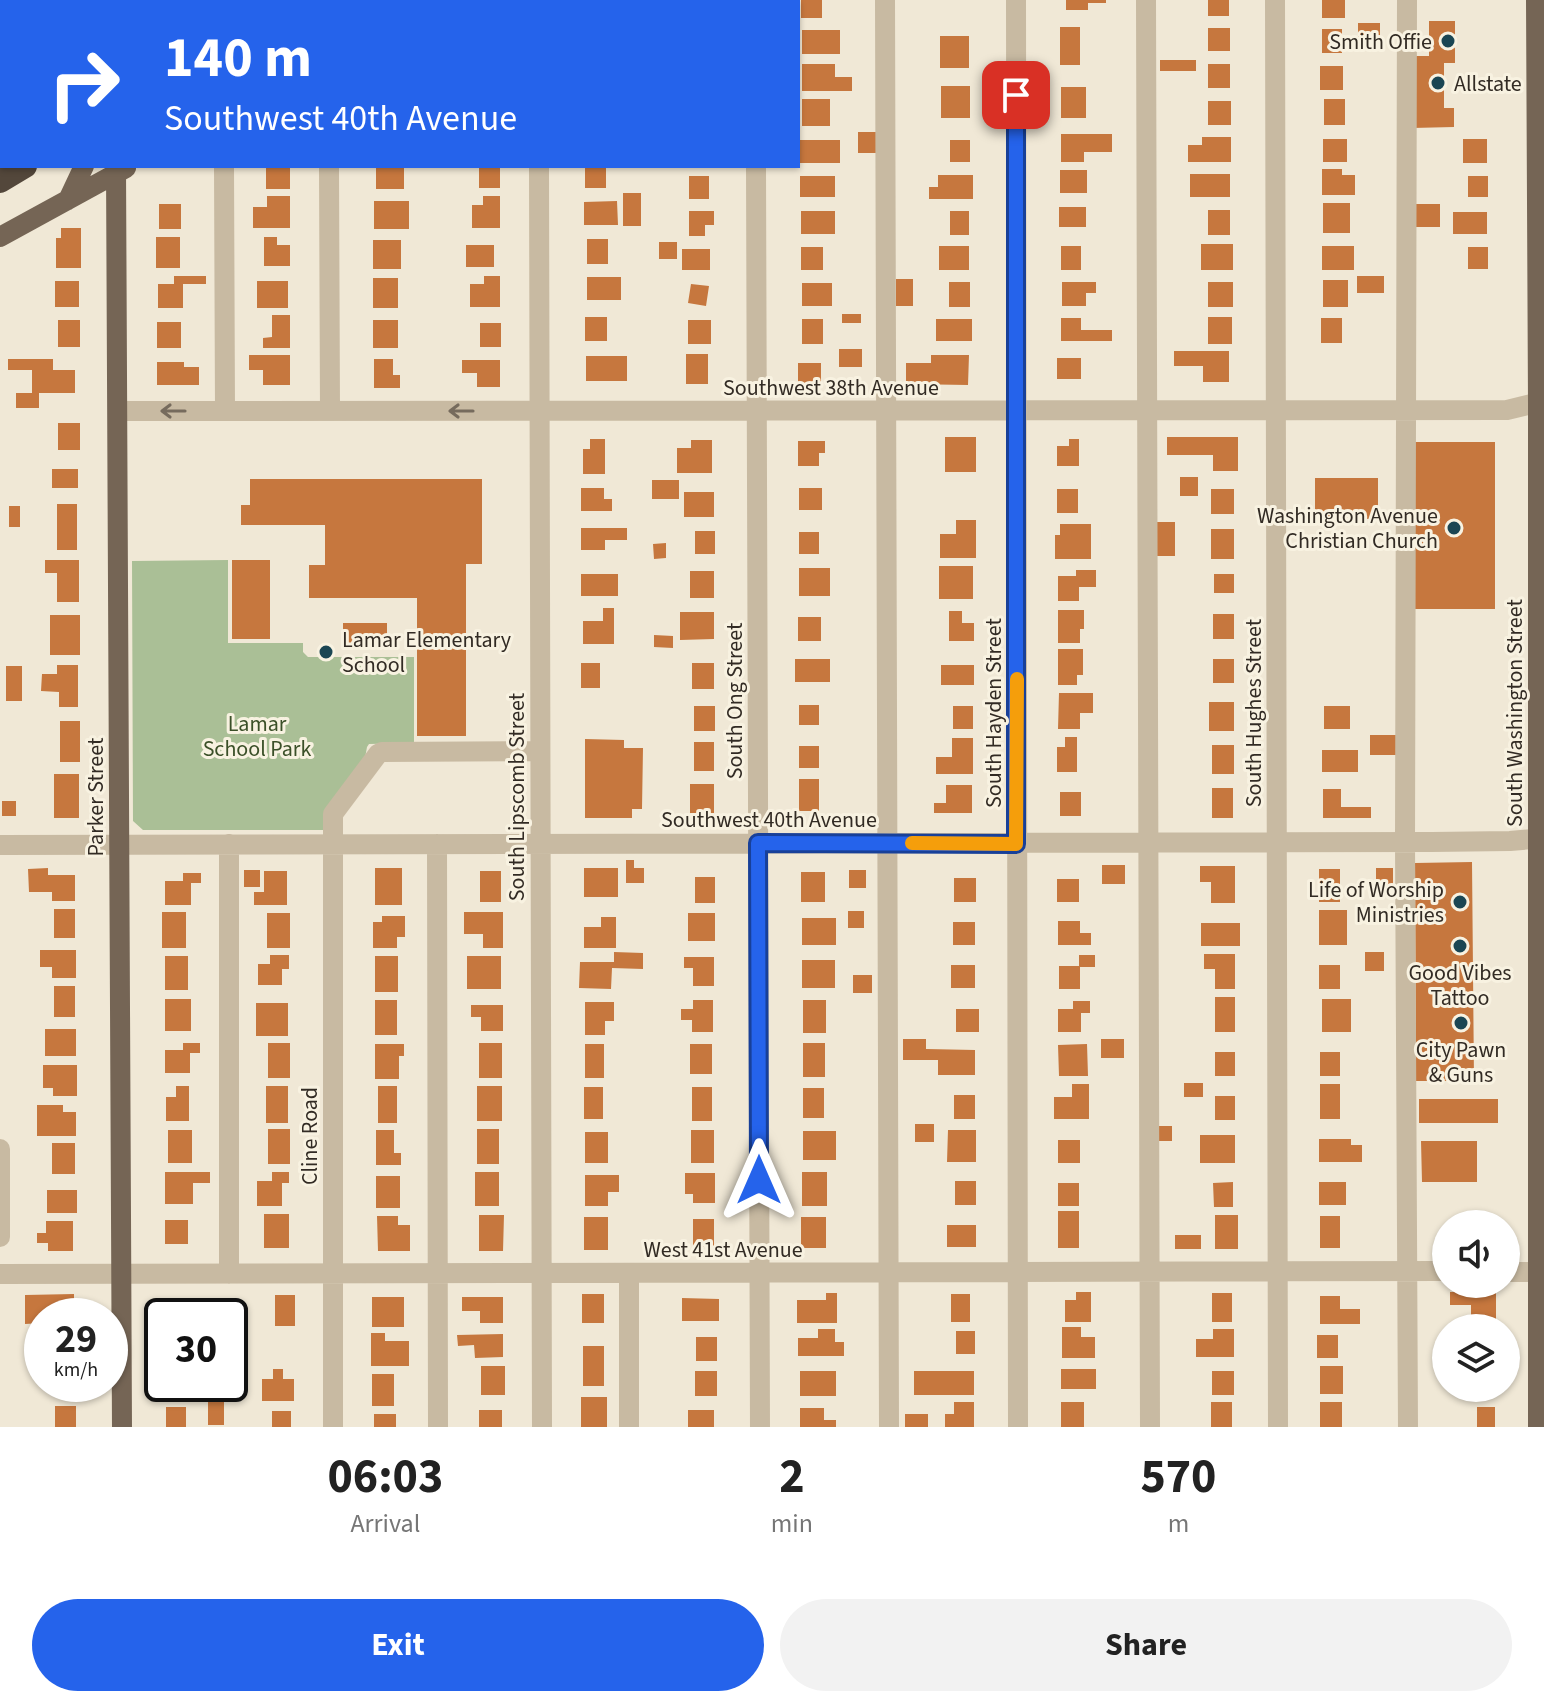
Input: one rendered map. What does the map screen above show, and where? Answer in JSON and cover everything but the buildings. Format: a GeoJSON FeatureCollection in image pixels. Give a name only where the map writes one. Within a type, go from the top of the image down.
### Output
{"type":"FeatureCollection","features":[{"type":"Feature","properties":{"kind":"highway"},"geometry":{"type":"LineString","coordinates":[[0,181],[22,168]]}},
{"type":"Feature","properties":{"kind":"main road","name":"South Washington Street"},"geometry":{"type":"LineString","coordinates":[[1536,0],[1541,402],[1541,1272],[1538,1427]]}},
{"type":"Feature","properties":{"kind":"main road"},"geometry":{"type":"LineString","coordinates":[[68,200],[83,168]]}},
{"type":"Feature","properties":{"kind":"main road"},"geometry":{"type":"LineString","coordinates":[[0,237],[120,168]]}},
{"type":"Feature","properties":{"kind":"main road","name":"Parker Street"},"geometry":{"type":"LineString","coordinates":[[120,168],[122,1427]]}},
{"type":"Feature","properties":{"kind":"street"},"geometry":{"type":"LineString","coordinates":[[885,0],[889,1427]]}},
{"type":"Feature","properties":{"kind":"street","name":"South Hayden Street"},"geometry":{"type":"LineString","coordinates":[[1016,0],[1018,1427]]}},
{"type":"Feature","properties":{"kind":"street"},"geometry":{"type":"LineString","coordinates":[[1146,0],[1150,1427]]}},
{"type":"Feature","properties":{"kind":"street","name":"South Hughes Street"},"geometry":{"type":"LineString","coordinates":[[1275,0],[1278,1427]]}},
{"type":"Feature","properties":{"kind":"street"},"geometry":{"type":"LineString","coordinates":[[1407,0],[1405,842],[1408,1427]]}},
{"type":"Feature","properties":{"kind":"street"},"geometry":{"type":"LineString","coordinates":[[224,168],[225,411]]}},
{"type":"Feature","properties":{"kind":"street"},"geometry":{"type":"LineString","coordinates":[[329,168],[330,411]]}},
{"type":"Feature","properties":{"kind":"street","name":"South Lipscomb Street"},"geometry":{"type":"LineString","coordinates":[[539,168],[542,1427]]}},
{"type":"Feature","properties":{"kind":"street","name":"South Ong Street"},"geometry":{"type":"LineString","coordinates":[[756,168],[760,1427]]}},
{"type":"Feature","properties":{"kind":"street","name":"Southwest 38th Avenue"},"geometry":{"type":"LineString","coordinates":[[118,411],[1507,410],[1541,402]]}},
{"type":"Feature","properties":{"kind":"street","name":"Cline Road"},"geometry":{"type":"LineString","coordinates":[[333,1427],[332,823],[336,808],[382,752],[540,751]]}},
{"type":"Feature","properties":{"kind":"street","name":"Southwest 40th Avenue"},"geometry":{"type":"LineString","coordinates":[[0,845],[1277,843],[1510,841],[1541,838]]}},
{"type":"Feature","properties":{"kind":"street"},"geometry":{"type":"LineString","coordinates":[[229,844],[229,1274]]}},
{"type":"Feature","properties":{"kind":"street"},"geometry":{"type":"LineString","coordinates":[[437,844],[438,1427]]}},
{"type":"Feature","properties":{"kind":"street"},"geometry":{"type":"LineString","coordinates":[[0,1149],[0,1237]]}},
{"type":"Feature","properties":{"kind":"street","name":"West 41st Avenue"},"geometry":{"type":"LineString","coordinates":[[0,1274],[1432,1271]]}},
{"type":"Feature","properties":{"kind":"street"},"geometry":{"type":"LineString","coordinates":[[1520,1272],[1541,1272]]}},
{"type":"Feature","properties":{"kind":"street"},"geometry":{"type":"LineString","coordinates":[[629,1273],[629,1427]]}},
{"type":"Feature","properties":{"kind":"green space","name":"Lamar School Park"},"geometry":{"type":"Polygon","coordinates":[[[228,560],[228,643],[303,643],[303,652],[308,657],[414,657],[414,743],[369,744],[365,758],[326,808],[323,830],[143,830],[133,821],[132,561],[228,560]]]}},
{"type":"Feature","properties":{"kind":"slow traffic"},"geometry":{"type":"LineString","coordinates":[[912,843],[1016,844],[1017,679]]}},
{"type":"Feature","properties":{"kind":"place","name":"Smith Offie"},"geometry":{"type":"Point","coordinates":[1448,41]}},
{"type":"Feature","properties":{"kind":"place","name":"Allstate"},"geometry":{"type":"Point","coordinates":[1438,83]}},
{"type":"Feature","properties":{"kind":"place","name":"Washington Avenue Christian Church"},"geometry":{"type":"Point","coordinates":[1454,528]}},
{"type":"Feature","properties":{"kind":"place","name":"Lamar Elementary School"},"geometry":{"type":"Point","coordinates":[326,652]}},
{"type":"Feature","properties":{"kind":"place","name":"Life of Worship Ministries"},"geometry":{"type":"Point","coordinates":[1460,902]}},
{"type":"Feature","properties":{"kind":"place","name":"Good Vibes Tattoo"},"geometry":{"type":"Point","coordinates":[1460,946]}},
{"type":"Feature","properties":{"kind":"place","name":"City Pawn & Guns"},"geometry":{"type":"Point","coordinates":[1461,1023]}},
{"type":"Feature","properties":{"kind":"route"},"geometry":{"type":"LineString","coordinates":[[759,1180],[758,843],[1016,844],[1016,95]]}}]}
